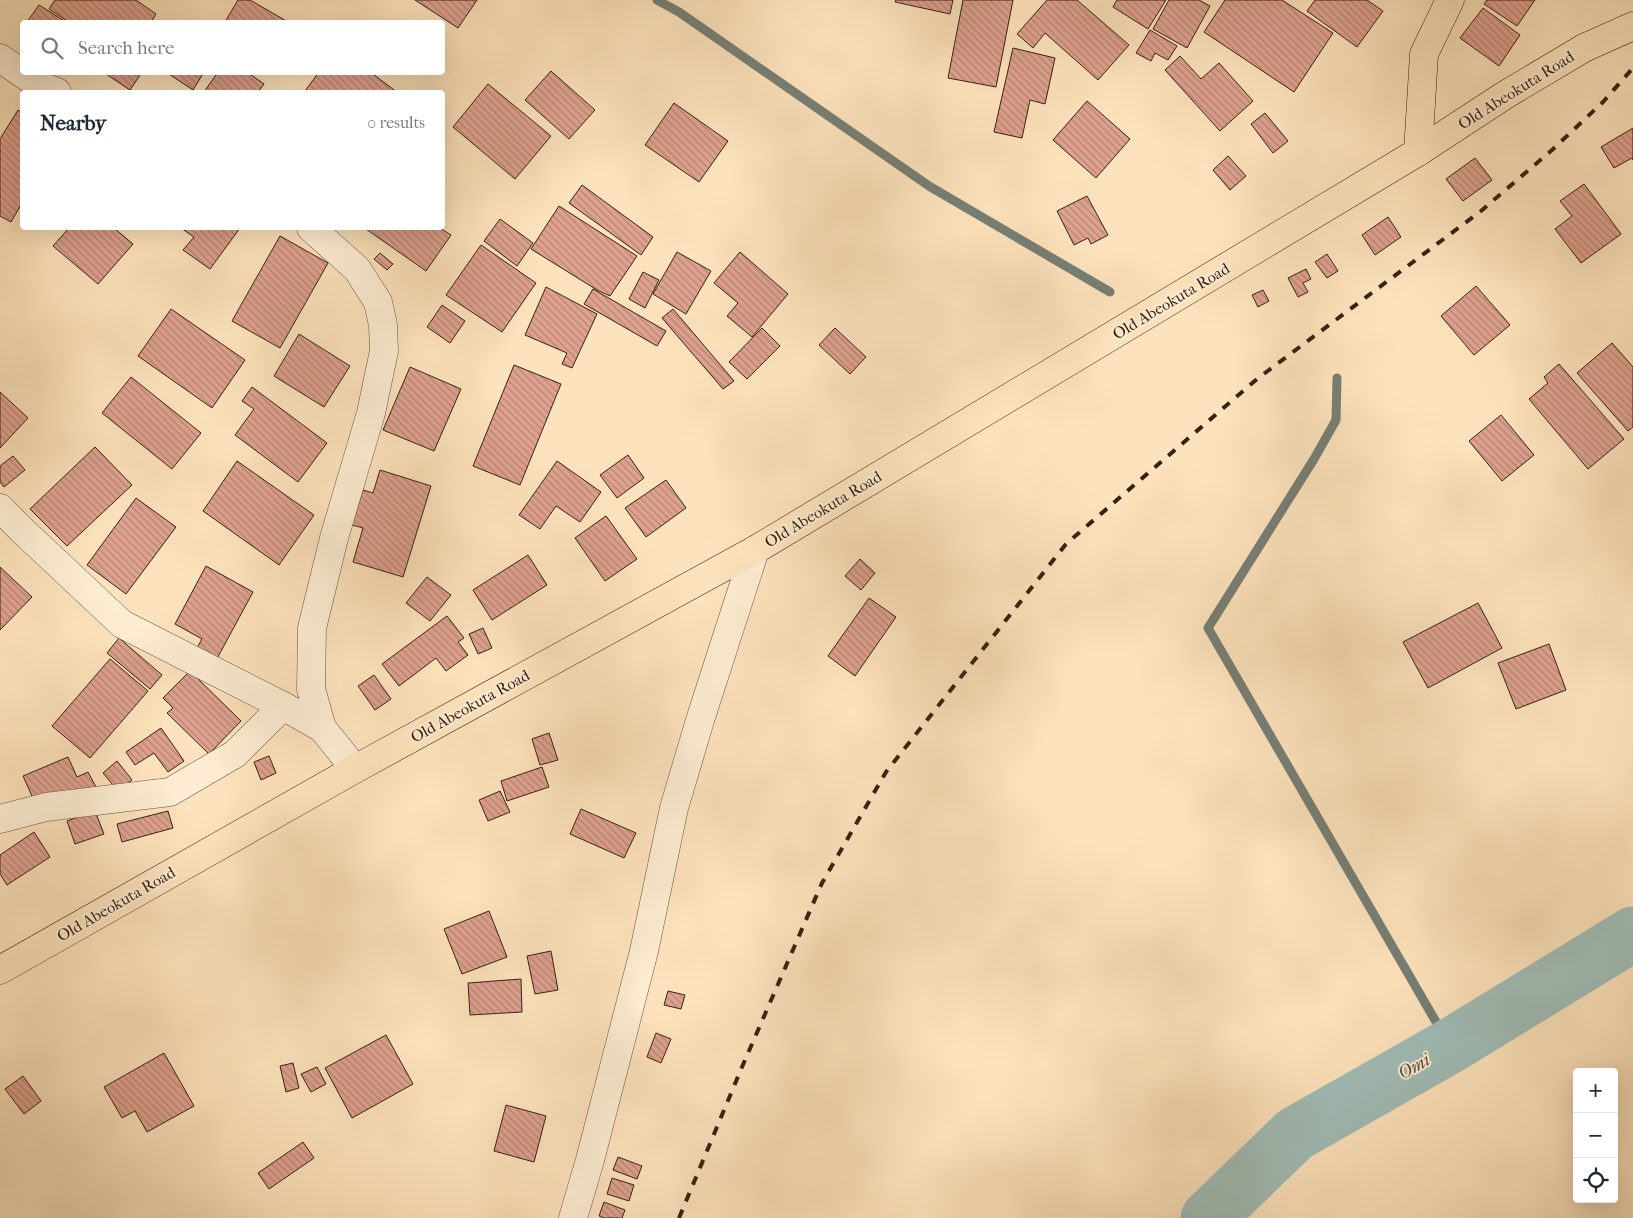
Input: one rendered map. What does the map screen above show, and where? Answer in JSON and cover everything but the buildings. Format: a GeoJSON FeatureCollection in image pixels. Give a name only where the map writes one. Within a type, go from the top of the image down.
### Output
{"type":"FeatureCollection","features":[{"type":"Feature","properties":{"kind":"main road"},"geometry":{"type":"LineString","coordinates":[[1418,152],[1424,54],[1450,0]]}},
{"type":"Feature","properties":{"kind":"main road","name":"Old Abeokuta Road"},"geometry":{"type":"LineString","coordinates":[[0,970],[354,769],[755,550],[1418,152],[1505,95],[1584,48],[1633,26]]}},
{"type":"Feature","properties":{"kind":"street"},"geometry":{"type":"LineString","coordinates":[[0,58],[20,72]]}},
{"type":"Feature","properties":{"kind":"street"},"geometry":{"type":"LineString","coordinates":[[25,75],[39,85],[52,90]]}},
{"type":"Feature","properties":{"kind":"street"},"geometry":{"type":"LineString","coordinates":[[312,230],[357,269],[378,302],[383,325],[384,351],[370,414],[334,538],[312,628],[311,689],[322,728],[354,769]]}},
{"type":"Feature","properties":{"kind":"street"},"geometry":{"type":"LineString","coordinates":[[0,508],[122,624],[283,706],[322,728]]}},
{"type":"Feature","properties":{"kind":"street"},"geometry":{"type":"LineString","coordinates":[[573,1218],[590,1160],[644,951],[674,808],[755,550]]}},
{"type":"Feature","properties":{"kind":"street"},"geometry":{"type":"LineString","coordinates":[[0,819],[46,806],[170,792],[235,754],[283,706]]}},
{"type":"Feature","properties":{"kind":"waterway"},"geometry":{"type":"LineString","coordinates":[[657,0],[679,12],[929,186],[1110,292]]}},
{"type":"Feature","properties":{"kind":"waterway"},"geometry":{"type":"LineString","coordinates":[[1337,378],[1336,420],[1314,459],[1208,628],[1450,1046]]}},
{"type":"Feature","properties":{"kind":"waterway","name":"Omi"},"geometry":{"type":"LineString","coordinates":[[1208,1218],[1295,1134],[1450,1046],[1633,934]]}},
{"type":"Feature","properties":{"kind":"railway"},"geometry":{"type":"LineString","coordinates":[[679,1218],[822,883],[886,772],[1066,544],[1257,379],[1481,211],[1552,150],[1603,102],[1633,68]]}}]}
